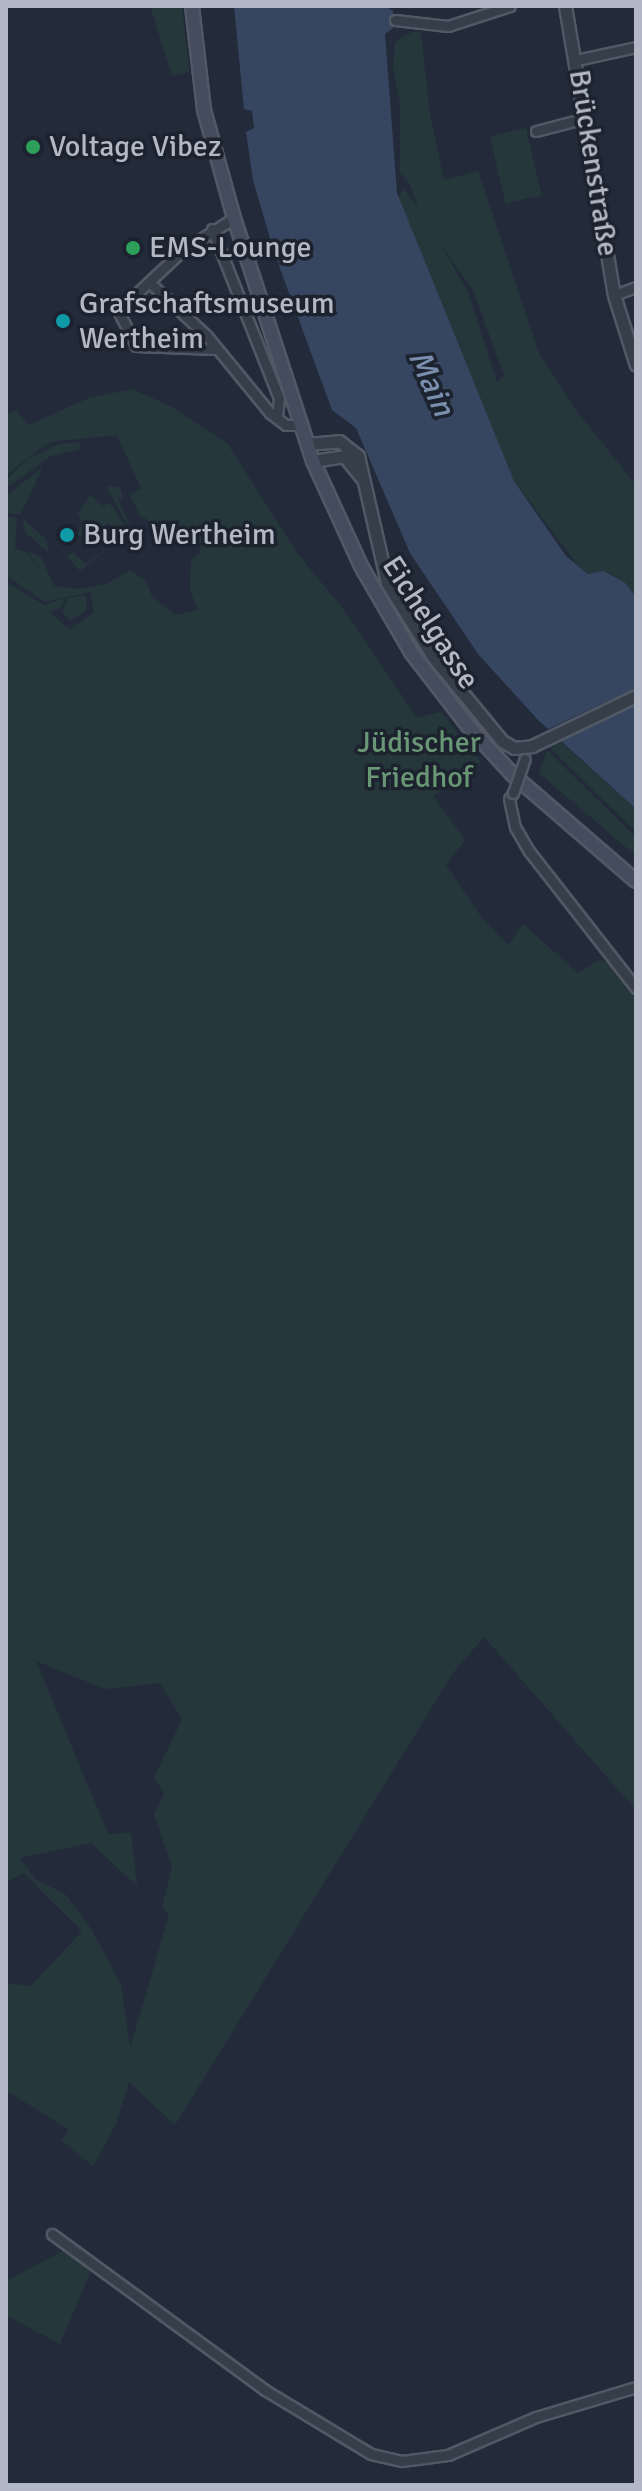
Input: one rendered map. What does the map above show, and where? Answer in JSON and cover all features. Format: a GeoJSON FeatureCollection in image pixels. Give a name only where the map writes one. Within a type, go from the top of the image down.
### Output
{"type":"FeatureCollection","features":[{"type":"Feature","properties":{"kind":"main road","name":"Eichelgasse"},"geometry":{"type":"LineString","coordinates":[[192,6],[204,110],[234,218],[313,461],[361,566],[411,652],[468,726],[532,792],[636,881]]}},
{"type":"Feature","properties":{"kind":"street"},"geometry":{"type":"LineString","coordinates":[[395,20],[448,26],[510,6]]}},
{"type":"Feature","properties":{"kind":"street","name":"Brückenstraße"},"geometry":{"type":"LineString","coordinates":[[565,6],[614,295],[636,365]]}},
{"type":"Feature","properties":{"kind":"street"},"geometry":{"type":"LineString","coordinates":[[576,60],[636,47]]}},
{"type":"Feature","properties":{"kind":"street"},"geometry":{"type":"LineString","coordinates":[[536,131],[586,118]]}},
{"type":"Feature","properties":{"kind":"street"},"geometry":{"type":"LineString","coordinates":[[214,349],[136,346],[118,311],[121,303],[183,250],[234,218]]}},
{"type":"Feature","properties":{"kind":"street"},"geometry":{"type":"LineString","coordinates":[[212,229],[279,398],[277,418]]}},
{"type":"Feature","properties":{"kind":"street"},"geometry":{"type":"LineString","coordinates":[[149,282],[277,418],[291,427],[300,425]]}},
{"type":"Feature","properties":{"kind":"street"},"geometry":{"type":"LineString","coordinates":[[614,295],[636,287]]}},
{"type":"Feature","properties":{"kind":"street"},"geometry":{"type":"LineString","coordinates":[[307,444],[330,440],[348,445],[358,456],[380,566],[410,624],[493,733],[527,751]]}},
{"type":"Feature","properties":{"kind":"street"},"geometry":{"type":"LineString","coordinates":[[313,461],[344,456],[364,482]]}},
{"type":"Feature","properties":{"kind":"street"},"geometry":{"type":"LineString","coordinates":[[636,696],[527,751],[509,799],[515,827],[529,851],[636,988]]}},
{"type":"Feature","properties":{"kind":"street"},"geometry":{"type":"LineString","coordinates":[[52,2234],[302,2415],[371,2454],[402,2461],[448,2455],[549,2413],[636,2387]]}},
{"type":"Feature","properties":{"kind":"green space"},"geometry":{"type":"Polygon","coordinates":[[[150,6],[182,6],[189,72],[172,76],[150,6]]]}},
{"type":"Feature","properties":{"kind":"green space"},"geometry":{"type":"Polygon","coordinates":[[[412,32],[421,32],[429,109],[444,180],[478,171],[539,353],[575,409],[636,485],[636,605],[580,568],[514,481],[421,270],[396,205],[403,187],[418,209],[410,184],[400,173],[400,104],[393,69],[395,42],[412,32]],[[439,243],[468,292],[497,382],[504,375],[473,290],[439,243]]]}},
{"type":"Feature","properties":{"kind":"green space"},"geometry":{"type":"Polygon","coordinates":[[[526,128],[542,195],[505,204],[490,136],[526,128]]]}},
{"type":"Feature","properties":{"kind":"green space","name":"Jüdischer Friedhof"},"geometry":{"type":"Polygon","coordinates":[[[132,389],[170,406],[227,443],[297,553],[344,610],[417,718],[441,712],[481,762],[433,796],[465,840],[446,865],[482,918],[508,945],[523,924],[578,973],[599,960],[621,967],[632,982],[636,979],[636,1810],[484,1637],[453,1673],[175,2125],[129,2082],[116,2124],[93,2166],[61,2140],[69,2130],[6,2090],[6,1983],[31,1986],[82,1931],[23,1873],[6,1883],[6,582],[44,605],[65,598],[60,609],[49,612],[70,630],[94,612],[90,592],[45,602],[6,575],[6,516],[17,518],[15,549],[27,552],[40,572],[29,552],[41,557],[54,586],[80,589],[107,584],[130,570],[146,581],[152,597],[176,615],[198,610],[190,591],[191,560],[199,555],[202,543],[193,534],[177,541],[140,515],[130,495],[141,488],[117,435],[50,442],[6,475],[6,415],[16,410],[29,425],[89,398],[132,389]],[[36,1661],[108,1834],[131,1833],[137,1886],[91,1843],[19,1858],[36,1879],[66,1895],[92,1930],[121,1985],[130,2048],[169,1915],[162,1907],[172,1867],[154,1814],[164,1793],[154,1778],[182,1719],[160,1683],[105,1689],[36,1661]]]}},
{"type":"Feature","properties":{"kind":"green space"},"geometry":{"type":"Polygon","coordinates":[[[80,442],[80,449],[51,456],[6,488],[6,480],[28,459],[59,444],[80,442]]]}},
{"type":"Feature","properties":{"kind":"green space"},"geometry":{"type":"Polygon","coordinates":[[[43,467],[20,515],[7,513],[6,496],[43,467]]]}},
{"type":"Feature","properties":{"kind":"green space"},"geometry":{"type":"Polygon","coordinates":[[[106,486],[120,487],[123,498],[118,500],[138,543],[106,486]]]}},
{"type":"Feature","properties":{"kind":"green space"},"geometry":{"type":"Polygon","coordinates":[[[90,495],[103,506],[110,503],[131,536],[119,544],[116,541],[80,571],[67,556],[73,552],[86,564],[116,540],[109,523],[100,528],[96,523],[98,529],[84,538],[77,535],[83,522],[77,515],[90,495]]]}},
{"type":"Feature","properties":{"kind":"green space"},"geometry":{"type":"Polygon","coordinates":[[[23,519],[46,539],[49,553],[25,532],[23,519]]]}},
{"type":"Feature","properties":{"kind":"green space"},"geometry":{"type":"Polygon","coordinates":[[[86,595],[86,611],[71,621],[62,612],[68,598],[86,595]]]}},
{"type":"Feature","properties":{"kind":"green space"},"geometry":{"type":"Polygon","coordinates":[[[561,742],[636,809],[636,832],[550,748],[561,742]]]}},
{"type":"Feature","properties":{"kind":"green space"},"geometry":{"type":"Polygon","coordinates":[[[547,750],[636,837],[636,856],[539,773],[547,750]]]}},
{"type":"Feature","properties":{"kind":"green space"},"geometry":{"type":"Polygon","coordinates":[[[71,2247],[94,2264],[60,2344],[6,2315],[6,2281],[71,2247]]]}},
{"type":"Feature","properties":{"kind":"water","name":"Main"},"geometry":{"type":"Polygon","coordinates":[[[234,6],[385,6],[393,11],[394,27],[385,34],[397,193],[514,481],[566,556],[588,574],[603,571],[625,583],[636,597],[636,809],[538,720],[478,654],[410,553],[356,428],[332,410],[274,252],[253,180],[246,132],[254,128],[252,111],[244,109],[234,6]]]}},
{"type":"Feature","properties":{"kind":"pier"},"geometry":{"type":"Polygon","coordinates":[[[636,688],[636,704],[556,742],[544,731],[636,688]]]}},
{"type":"Feature","properties":{"kind":"place","name":"Voltage Vibez"},"geometry":{"type":"Point","coordinates":[33,147]}},
{"type":"Feature","properties":{"kind":"place","name":"EMS-Lounge"},"geometry":{"type":"Point","coordinates":[133,248]}},
{"type":"Feature","properties":{"kind":"place","name":"Grafschaftsmuseum Wertheim"},"geometry":{"type":"Point","coordinates":[63,321]}},
{"type":"Feature","properties":{"kind":"place","name":"Burg Wertheim"},"geometry":{"type":"Point","coordinates":[67,535]}}]}
